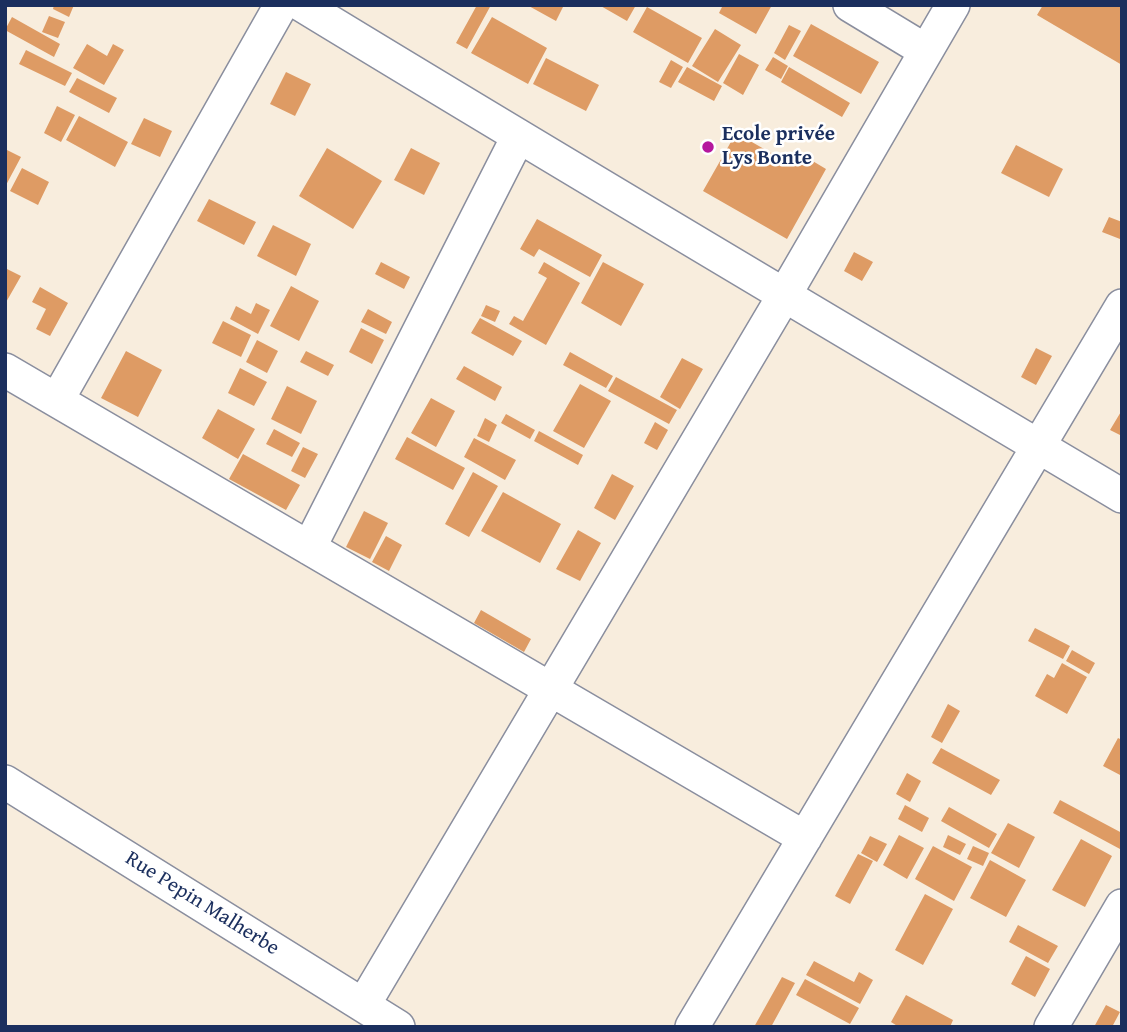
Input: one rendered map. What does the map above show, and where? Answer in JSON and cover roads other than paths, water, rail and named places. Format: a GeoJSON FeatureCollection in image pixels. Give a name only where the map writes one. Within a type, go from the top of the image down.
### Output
{"type":"FeatureCollection","features":[{"type":"Feature","properties":{"kind":"street"},"geometry":{"type":"LineString","coordinates":[[57,400],[281,5]]}},
{"type":"Feature","properties":{"kind":"street"},"geometry":{"type":"LineString","coordinates":[[302,5],[518,137],[1122,496]]}},
{"type":"Feature","properties":{"kind":"street"},"geometry":{"type":"LineString","coordinates":[[850,5],[926,51]]}},
{"type":"Feature","properties":{"kind":"street"},"geometry":{"type":"LineString","coordinates":[[364,1004],[953,5]]}},
{"type":"Feature","properties":{"kind":"street"},"geometry":{"type":"LineString","coordinates":[[309,548],[518,137]]}},
{"type":"Feature","properties":{"kind":"street"},"geometry":{"type":"LineString","coordinates":[[692,1027],[1122,306]]}},
{"type":"Feature","properties":{"kind":"street"},"geometry":{"type":"LineString","coordinates":[[5,370],[805,838]]}},
{"type":"Feature","properties":{"kind":"street","name":"Rue Pepin Malherbe"},"geometry":{"type":"LineString","coordinates":[[5,782],[398,1027]]}},
{"type":"Feature","properties":{"kind":"street"},"geometry":{"type":"LineString","coordinates":[[1051,1027],[1122,906]]}},
{"type":"Feature","properties":{"kind":"place","name":"Ecole privée Lys Bonte"},"geometry":{"type":"Point","coordinates":[708,147]}}]}
